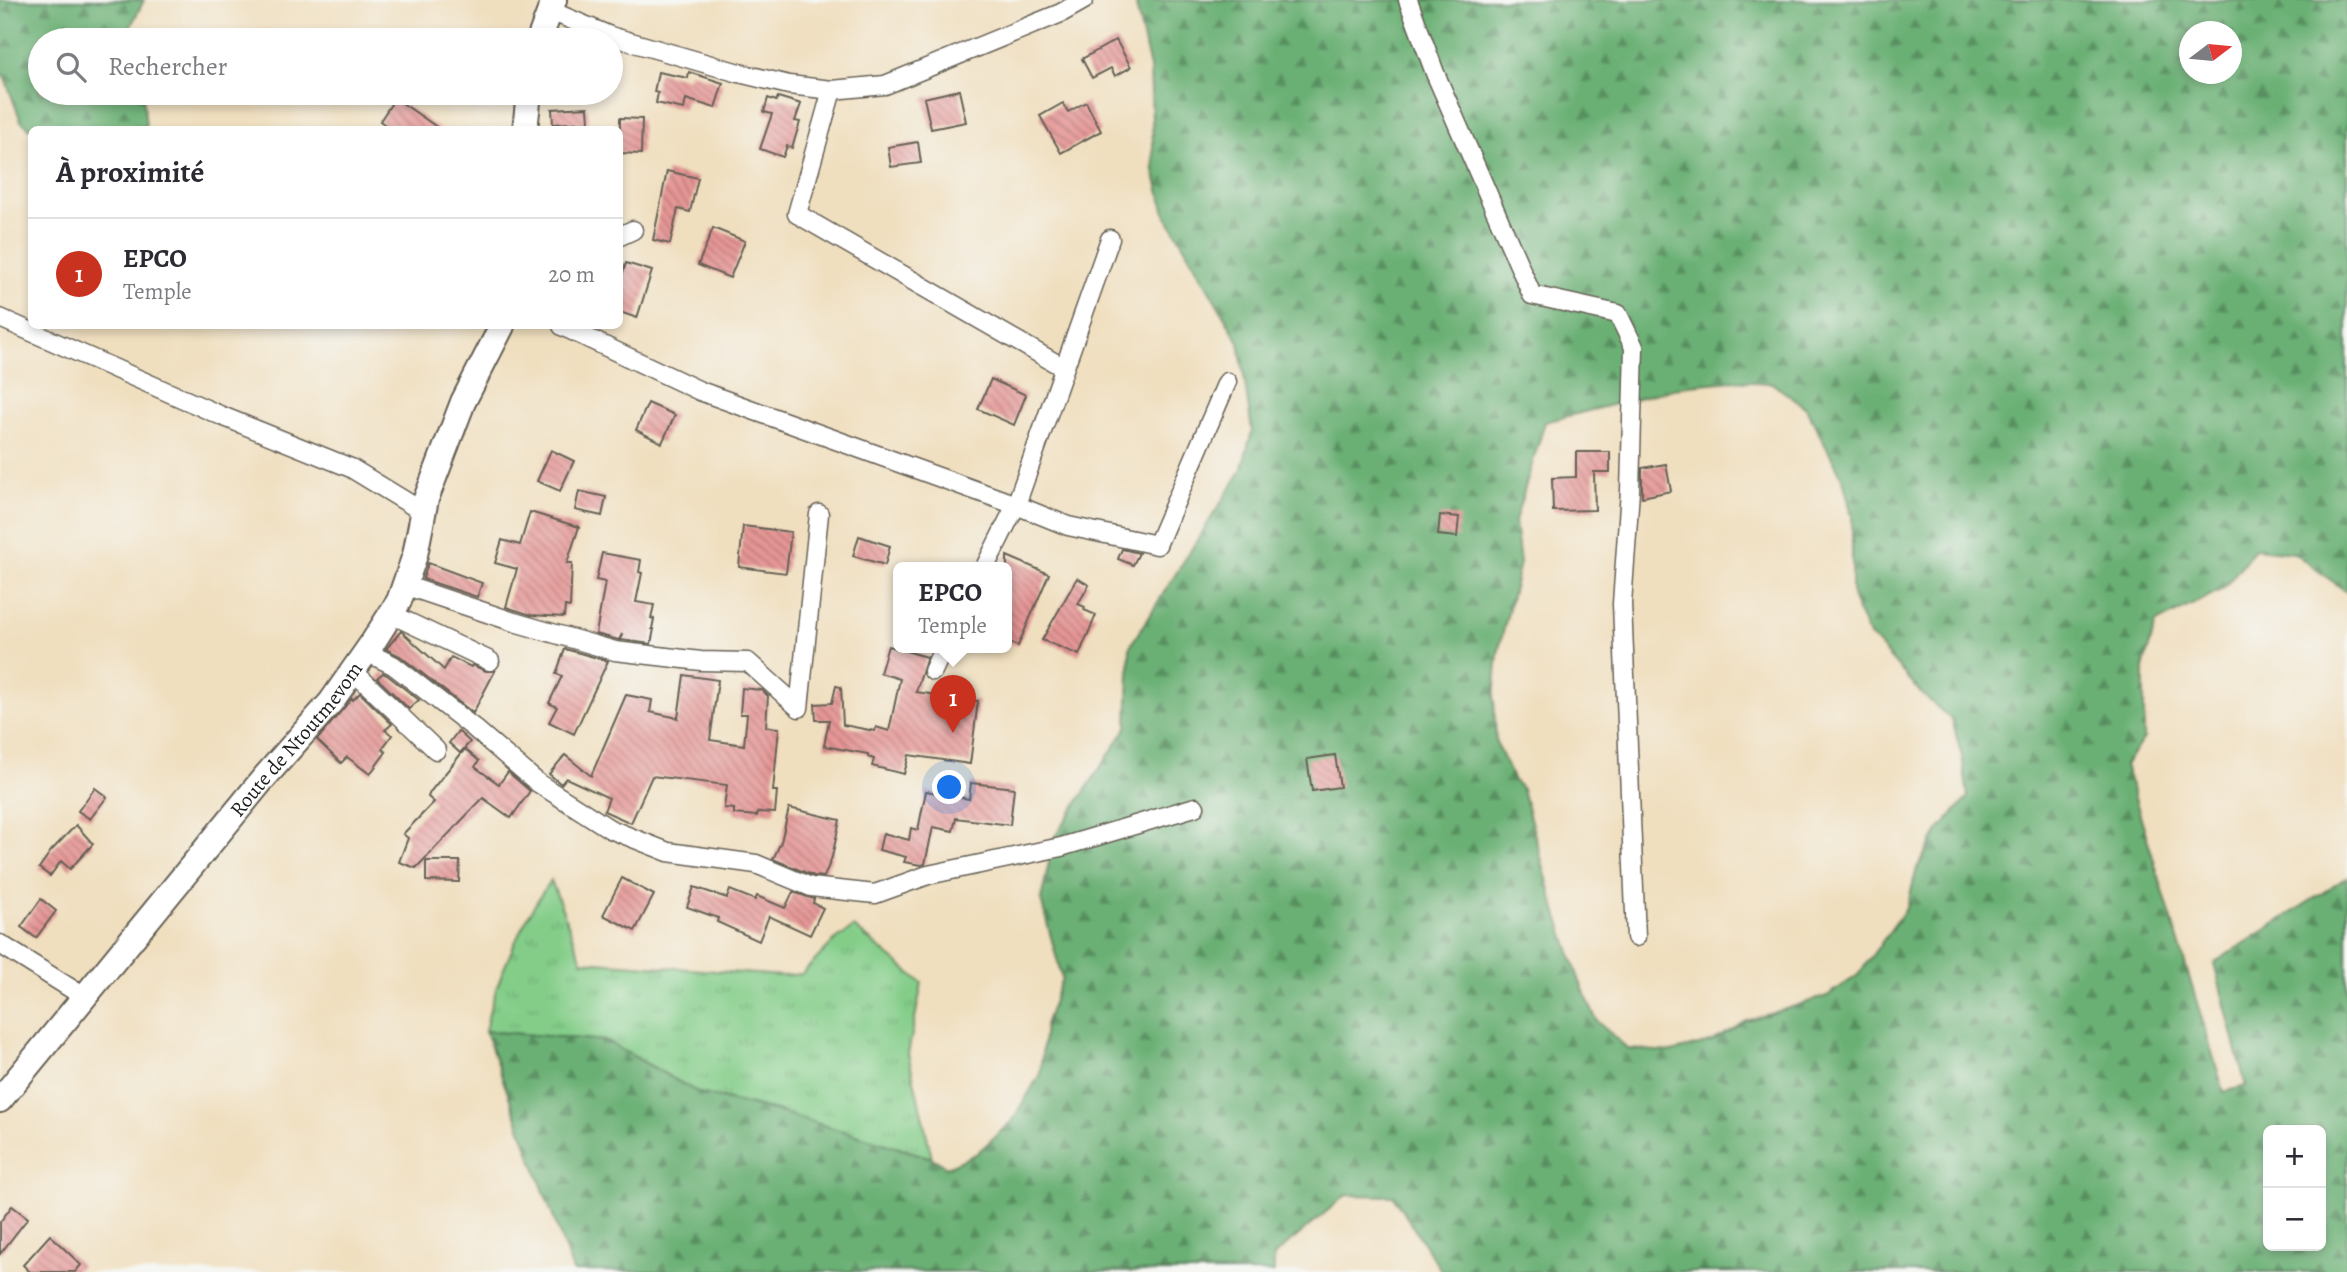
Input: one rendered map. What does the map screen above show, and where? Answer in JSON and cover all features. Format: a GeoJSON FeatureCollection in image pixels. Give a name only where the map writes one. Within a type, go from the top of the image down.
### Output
{"type":"FeatureCollection","features":[{"type":"Feature","properties":{"kind":"street"},"geometry":{"type":"LineString","coordinates":[[623,40],[789,85],[832,90],[885,85],[1061,13],[1084,0]]}},
{"type":"Feature","properties":{"kind":"street"},"geometry":{"type":"LineString","coordinates":[[1408,0],[1435,73],[1532,295],[1618,314],[1634,347],[1630,491],[1622,604],[1636,937]]}},
{"type":"Feature","properties":{"kind":"street"},"geometry":{"type":"LineString","coordinates":[[544,28],[552,6],[595,28]]}},
{"type":"Feature","properties":{"kind":"street"},"geometry":{"type":"LineString","coordinates":[[832,90],[797,214],[1064,368]]}},
{"type":"Feature","properties":{"kind":"street"},"geometry":{"type":"LineString","coordinates":[[525,126],[528,105]]}},
{"type":"Feature","properties":{"kind":"street"},"geometry":{"type":"LineString","coordinates":[[988,562],[1016,505],[1110,239]]}},
{"type":"Feature","properties":{"kind":"street"},"geometry":{"type":"LineString","coordinates":[[0,318],[222,416],[351,468],[424,512]]}},
{"type":"Feature","properties":{"kind":"street","name":"Route de Ntoutmevom"},"geometry":{"type":"LineString","coordinates":[[0,1100],[263,779],[331,702],[391,614],[415,555],[426,499],[463,402],[500,329]]}},
{"type":"Feature","properties":{"kind":"street"},"geometry":{"type":"LineString","coordinates":[[568,329],[700,391],[1068,526],[1157,545],[1227,382]]}},
{"type":"Feature","properties":{"kind":"street"},"geometry":{"type":"LineString","coordinates":[[404,586],[615,651],[701,661],[748,662],[799,708],[819,514]]}},
{"type":"Feature","properties":{"kind":"street"},"geometry":{"type":"LineString","coordinates":[[391,614],[490,661]]}},
{"type":"Feature","properties":{"kind":"street"},"geometry":{"type":"LineString","coordinates":[[933,671],[941,653]]}},
{"type":"Feature","properties":{"kind":"street"},"geometry":{"type":"LineString","coordinates":[[359,661],[436,750]]}},
{"type":"Feature","properties":{"kind":"street"},"geometry":{"type":"LineString","coordinates":[[359,661],[393,665],[474,728],[538,783],[610,829],[668,852],[755,864],[811,887],[875,894],[928,875],[1061,847],[1195,807]]}},
{"type":"Feature","properties":{"kind":"street"},"geometry":{"type":"LineString","coordinates":[[0,944],[86,998]]}},
{"type":"Feature","properties":{"kind":"green space"},"geometry":{"type":"Polygon","coordinates":[[[0,0],[144,0],[130,28],[28,28],[28,105],[144,105],[146,126],[28,127],[21,121],[4,76],[0,73],[0,0]]]}},
{"type":"Feature","properties":{"kind":"green space"},"geometry":{"type":"Polygon","coordinates":[[[1140,0],[2347,0],[2347,592],[2294,553],[2255,549],[2223,589],[2156,623],[2144,664],[2144,738],[2125,765],[2224,1092],[2246,1086],[2214,963],[2347,877],[2347,1272],[1442,1272],[1393,1196],[1346,1195],[1274,1256],[1274,1272],[573,1271],[485,1031],[606,1041],[699,1093],[776,1111],[932,1158],[947,1167],[976,1154],[1013,1120],[1040,1074],[1045,1025],[1062,978],[1041,900],[1054,838],[1127,727],[1130,646],[1241,471],[1252,431],[1239,342],[1165,213],[1154,171],[1150,68],[1136,6],[1140,0]],[[1732,381],[1689,385],[1545,422],[1515,521],[1520,563],[1498,653],[1494,698],[1496,742],[1514,781],[1522,789],[1553,901],[1580,982],[1597,1021],[1628,1049],[1671,1052],[1711,1042],[1747,1021],[1827,996],[1858,975],[1907,907],[1917,868],[1938,831],[1968,797],[1962,757],[1952,720],[1921,693],[1866,631],[1852,596],[1852,516],[1843,479],[1806,408],[1772,383],[1732,381]]]}},
{"type":"Feature","properties":{"kind":"green space"},"geometry":{"type":"Polygon","coordinates":[[[551,880],[582,961],[782,976],[802,974],[832,943],[854,927],[922,983],[908,1054],[932,1158],[776,1111],[699,1093],[606,1041],[485,1031],[495,993],[511,952],[540,895],[551,880]]]}},
{"type":"Feature","properties":{"kind":"building"},"geometry":{"type":"Polygon","coordinates":[[[1116,40],[1131,67],[1115,76],[1111,68],[1092,78],[1082,59],[1116,40]]]}},
{"type":"Feature","properties":{"kind":"building"},"geometry":{"type":"Polygon","coordinates":[[[658,72],[688,78],[689,72],[723,83],[715,108],[686,99],[684,109],[656,103],[658,93],[654,92],[658,72]]]}},
{"type":"Feature","properties":{"kind":"building"},"geometry":{"type":"Polygon","coordinates":[[[959,90],[966,122],[931,129],[924,98],[959,90]]]}},
{"type":"Feature","properties":{"kind":"building"},"geometry":{"type":"Polygon","coordinates":[[[778,97],[801,104],[795,121],[800,122],[792,148],[787,146],[783,157],[760,149],[772,114],[764,112],[768,98],[776,101],[778,97]]]}},
{"type":"Feature","properties":{"kind":"building"},"geometry":{"type":"Polygon","coordinates":[[[1086,102],[1101,131],[1061,153],[1040,116],[1063,103],[1068,112],[1086,102]]]}},
{"type":"Feature","properties":{"kind":"building"},"geometry":{"type":"Polygon","coordinates":[[[390,105],[405,105],[435,126],[387,126],[380,121],[390,105]]]}},
{"type":"Feature","properties":{"kind":"building"},"geometry":{"type":"Polygon","coordinates":[[[588,107],[589,122],[553,124],[552,109],[588,107]]]}},
{"type":"Feature","properties":{"kind":"building"},"geometry":{"type":"Polygon","coordinates":[[[620,118],[642,119],[641,154],[623,153],[623,126],[620,126],[620,118]]]}},
{"type":"Feature","properties":{"kind":"building"},"geometry":{"type":"Polygon","coordinates":[[[918,142],[921,163],[891,167],[888,147],[918,142]]]}},
{"type":"Feature","properties":{"kind":"building"},"geometry":{"type":"Polygon","coordinates":[[[667,171],[698,178],[690,212],[678,209],[670,244],[653,240],[667,171]]]}},
{"type":"Feature","properties":{"kind":"building"},"geometry":{"type":"Polygon","coordinates":[[[713,228],[745,241],[730,278],[698,265],[713,228]]]}},
{"type":"Feature","properties":{"kind":"building"},"geometry":{"type":"Polygon","coordinates":[[[626,263],[652,271],[637,318],[623,313],[623,272],[626,263]]]}},
{"type":"Feature","properties":{"kind":"building"},"geometry":{"type":"Polygon","coordinates":[[[991,379],[1026,395],[1014,425],[978,409],[991,379]]]}},
{"type":"Feature","properties":{"kind":"building"},"geometry":{"type":"Polygon","coordinates":[[[648,403],[675,415],[662,443],[636,430],[648,403]]]}},
{"type":"Feature","properties":{"kind":"building"},"geometry":{"type":"Polygon","coordinates":[[[551,450],[574,461],[560,491],[537,481],[551,450]]]}},
{"type":"Feature","properties":{"kind":"building"},"geometry":{"type":"Polygon","coordinates":[[[1576,452],[1610,452],[1610,472],[1594,472],[1595,510],[1553,511],[1552,478],[1576,477],[1576,452]]]}},
{"type":"Feature","properties":{"kind":"building"},"geometry":{"type":"Polygon","coordinates":[[[1666,464],[1671,491],[1642,497],[1642,468],[1666,464]]]}},
{"type":"Feature","properties":{"kind":"building"},"geometry":{"type":"Polygon","coordinates":[[[579,491],[606,497],[602,516],[575,510],[579,491]]]}},
{"type":"Feature","properties":{"kind":"building"},"geometry":{"type":"Polygon","coordinates":[[[530,512],[579,527],[567,563],[572,563],[570,607],[565,606],[564,617],[531,615],[506,607],[517,569],[495,563],[502,540],[520,545],[530,512]]]}},
{"type":"Feature","properties":{"kind":"building"},"geometry":{"type":"Polygon","coordinates":[[[1440,515],[1459,517],[1457,537],[1438,535],[1440,515]]]}},
{"type":"Feature","properties":{"kind":"building"},"geometry":{"type":"Polygon","coordinates":[[[743,526],[791,532],[786,573],[739,567],[743,526]]]}},
{"type":"Feature","properties":{"kind":"building"},"geometry":{"type":"Polygon","coordinates":[[[859,536],[890,546],[885,565],[853,556],[859,536]]]}},
{"type":"Feature","properties":{"kind":"building"},"geometry":{"type":"Polygon","coordinates":[[[1122,549],[1139,553],[1133,565],[1118,559],[1122,549]]]}},
{"type":"Feature","properties":{"kind":"building"},"geometry":{"type":"Polygon","coordinates":[[[602,553],[641,560],[639,572],[642,573],[636,602],[654,605],[651,644],[621,640],[622,634],[619,640],[596,634],[605,582],[596,580],[602,553]]]}},
{"type":"Feature","properties":{"kind":"building"},"geometry":{"type":"Polygon","coordinates":[[[1007,556],[1049,574],[1018,646],[1012,644],[1012,562],[1007,562],[1007,556]]]}},
{"type":"Feature","properties":{"kind":"building"},"geometry":{"type":"Polygon","coordinates":[[[428,563],[482,583],[477,597],[423,579],[428,563]]]}},
{"type":"Feature","properties":{"kind":"building"},"geometry":{"type":"Polygon","coordinates":[[[1077,578],[1089,585],[1078,604],[1096,615],[1079,655],[1042,640],[1077,578]]]}},
{"type":"Feature","properties":{"kind":"building"},"geometry":{"type":"Polygon","coordinates":[[[401,631],[444,670],[451,657],[471,667],[472,665],[486,671],[495,671],[473,713],[400,656],[386,649],[401,631]]]}},
{"type":"Feature","properties":{"kind":"building"},"geometry":{"type":"Polygon","coordinates":[[[888,646],[893,647],[893,653],[913,653],[927,657],[916,692],[978,701],[970,764],[909,755],[904,774],[872,766],[874,759],[868,757],[868,754],[824,746],[829,720],[816,720],[815,704],[832,703],[836,686],[841,687],[843,725],[875,731],[876,727],[889,731],[900,679],[880,673],[888,646]]]}},
{"type":"Feature","properties":{"kind":"building"},"geometry":{"type":"Polygon","coordinates":[[[565,649],[608,661],[574,734],[549,722],[557,707],[549,703],[562,676],[556,674],[565,649]]]}},
{"type":"Feature","properties":{"kind":"building"},"geometry":{"type":"Polygon","coordinates":[[[383,673],[419,700],[409,709],[377,678],[383,673]]]}},
{"type":"Feature","properties":{"kind":"building"},"geometry":{"type":"Polygon","coordinates":[[[684,675],[718,680],[710,740],[744,745],[747,714],[740,714],[742,688],[762,690],[768,696],[766,727],[779,728],[773,791],[777,791],[775,813],[758,812],[757,816],[734,814],[734,809],[724,808],[727,785],[652,776],[631,823],[604,811],[609,798],[566,778],[561,784],[549,774],[565,755],[591,776],[626,695],[652,700],[650,712],[678,718],[684,675]]]}},
{"type":"Feature","properties":{"kind":"building"},"geometry":{"type":"Polygon","coordinates":[[[360,693],[392,724],[385,730],[392,735],[382,749],[386,752],[370,774],[347,757],[341,763],[317,740],[352,698],[353,700],[360,693]]]}},
{"type":"Feature","properties":{"kind":"building"},"geometry":{"type":"Polygon","coordinates":[[[458,731],[470,742],[460,753],[449,743],[458,731]]]}},
{"type":"Feature","properties":{"kind":"building"},"geometry":{"type":"Polygon","coordinates":[[[465,749],[479,761],[475,767],[499,784],[508,772],[530,791],[511,818],[483,798],[416,868],[399,862],[408,838],[403,834],[434,802],[428,797],[430,792],[465,749]]]}},
{"type":"Feature","properties":{"kind":"building"},"geometry":{"type":"Polygon","coordinates":[[[1335,755],[1340,787],[1312,791],[1307,759],[1335,755]]]}},
{"type":"Feature","properties":{"kind":"building"},"geometry":{"type":"Polygon","coordinates":[[[971,783],[1014,788],[1010,825],[956,818],[953,831],[933,827],[925,864],[921,865],[904,862],[906,857],[879,850],[883,833],[909,840],[911,828],[918,830],[926,791],[969,799],[971,783]]]}},
{"type":"Feature","properties":{"kind":"building"},"geometry":{"type":"Polygon","coordinates":[[[95,788],[107,797],[90,819],[78,811],[95,788]]]}},
{"type":"Feature","properties":{"kind":"building"},"geometry":{"type":"Polygon","coordinates":[[[789,808],[840,820],[832,857],[824,877],[814,876],[773,859],[781,842],[789,808]]]}},
{"type":"Feature","properties":{"kind":"building"},"geometry":{"type":"Polygon","coordinates":[[[76,825],[93,844],[70,869],[61,861],[50,876],[39,868],[76,825]]]}},
{"type":"Feature","properties":{"kind":"building"},"geometry":{"type":"Polygon","coordinates":[[[426,861],[460,861],[459,882],[426,881],[426,861]]]}},
{"type":"Feature","properties":{"kind":"building"},"geometry":{"type":"Polygon","coordinates":[[[622,878],[654,895],[635,931],[603,915],[622,878]]]}},
{"type":"Feature","properties":{"kind":"building"},"geometry":{"type":"Polygon","coordinates":[[[694,887],[727,898],[730,890],[755,900],[757,896],[785,908],[793,892],[814,899],[813,903],[823,908],[810,935],[769,916],[759,941],[717,922],[718,918],[687,907],[694,887]]]}},
{"type":"Feature","properties":{"kind":"building"},"geometry":{"type":"Polygon","coordinates":[[[41,899],[56,911],[36,938],[21,927],[41,899]]]}},
{"type":"Feature","properties":{"kind":"building"},"geometry":{"type":"Polygon","coordinates":[[[12,1206],[28,1218],[0,1254],[0,1222],[12,1206]]]}},
{"type":"Feature","properties":{"kind":"building"},"geometry":{"type":"Polygon","coordinates":[[[50,1235],[81,1265],[75,1272],[30,1272],[23,1265],[50,1235]]]}},
{"type":"Feature","properties":{"kind":"place","name":"EPCO"},"geometry":{"type":"Point","coordinates":[953,733]}}]}
